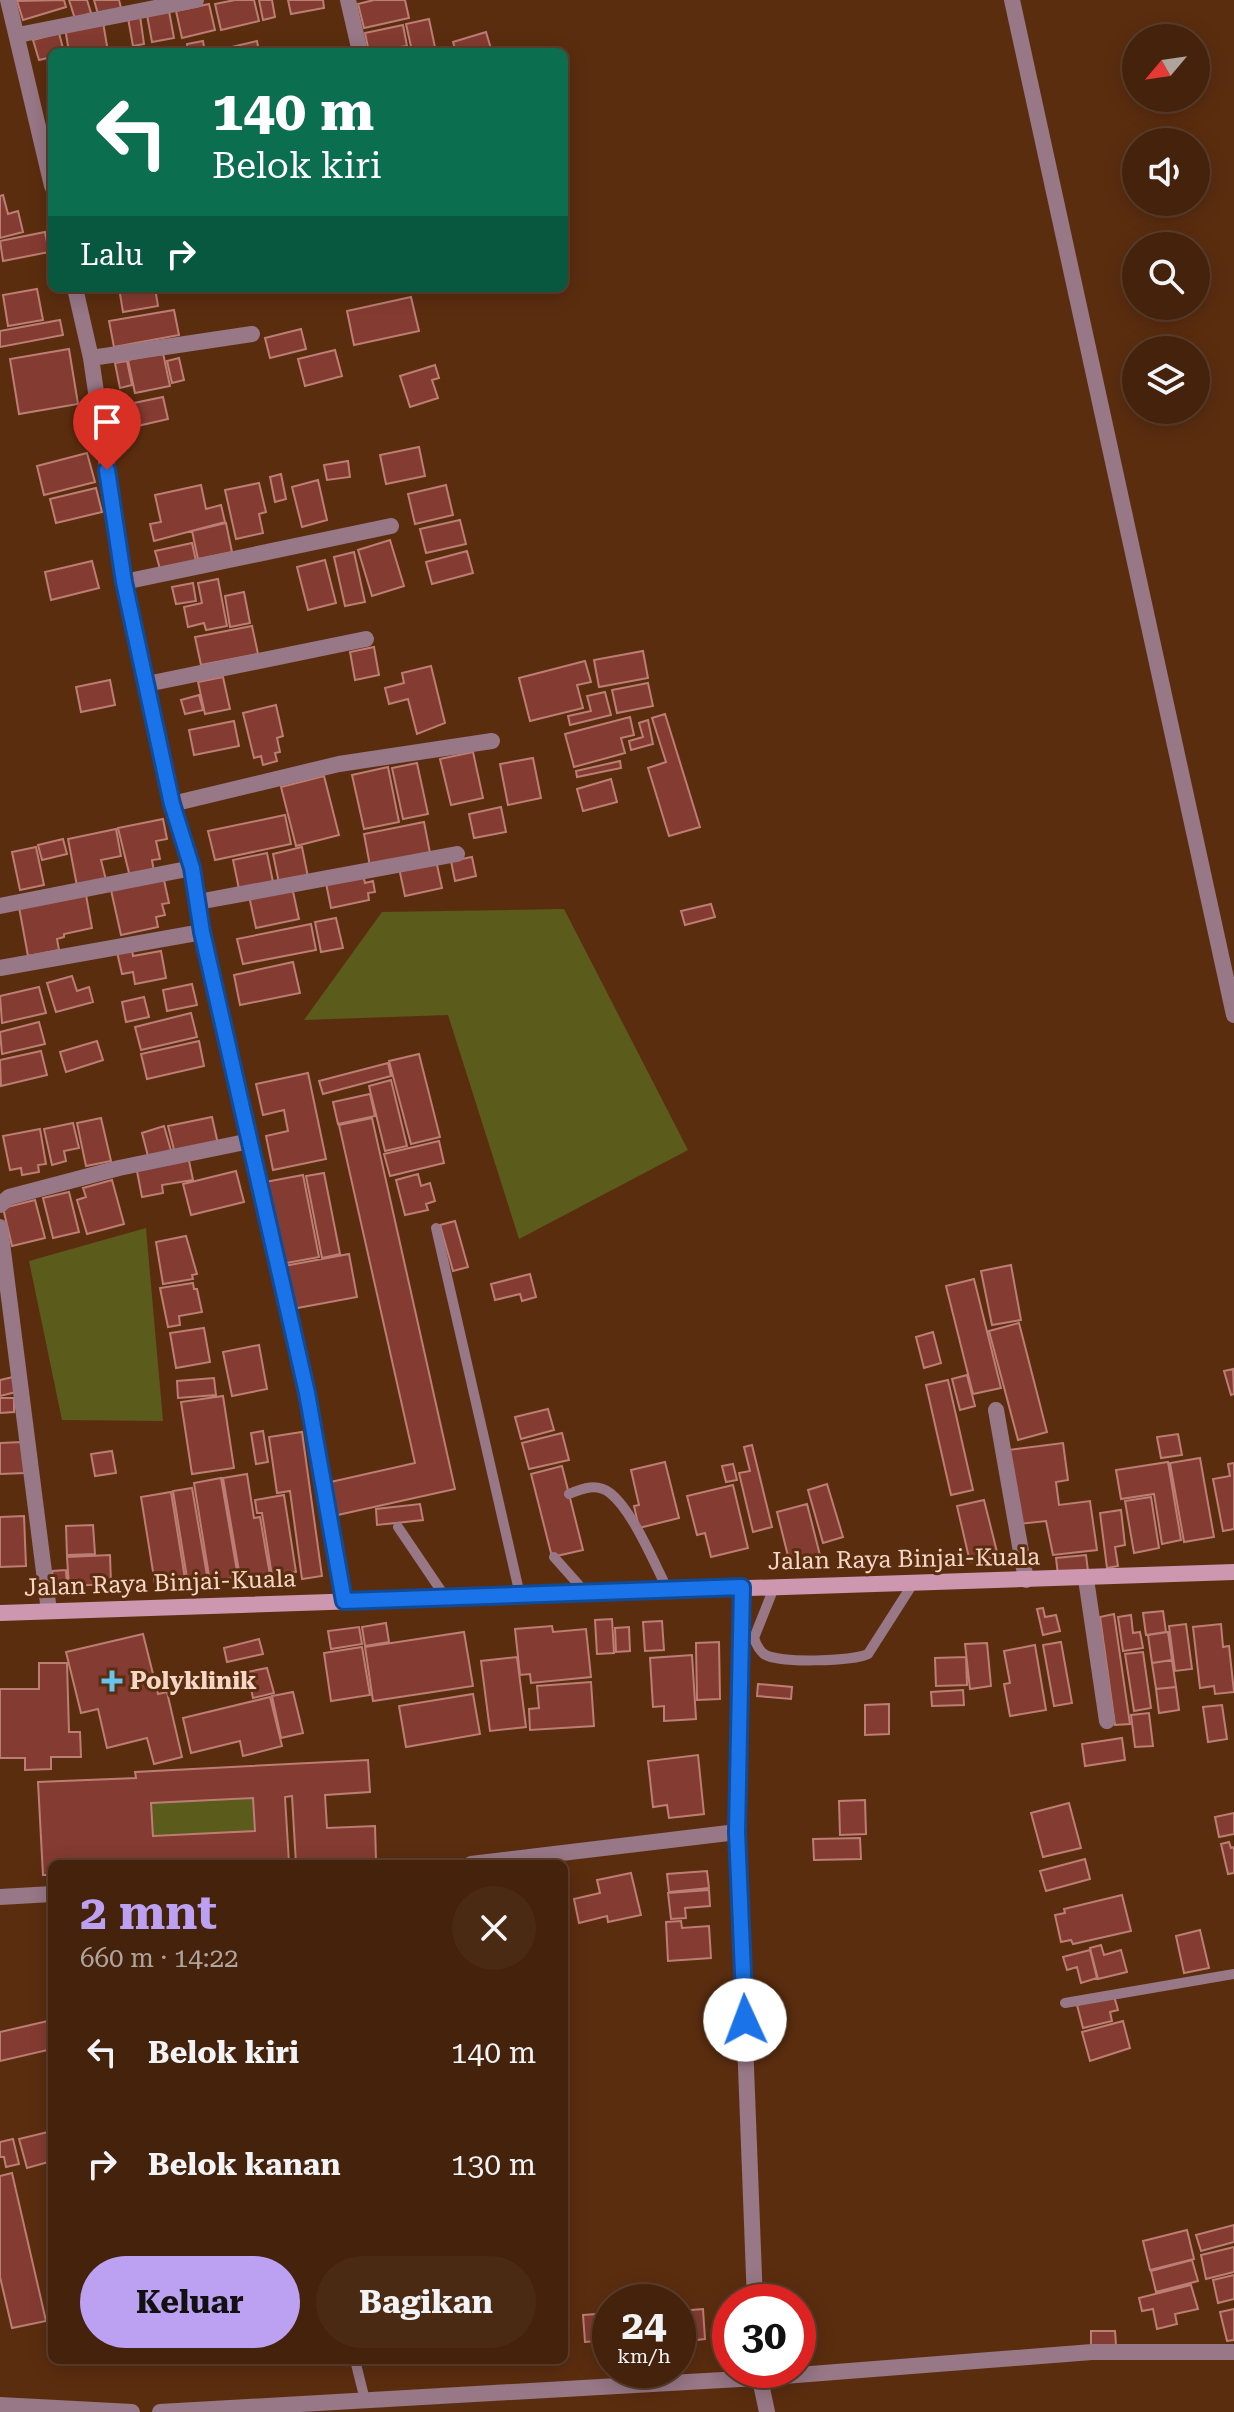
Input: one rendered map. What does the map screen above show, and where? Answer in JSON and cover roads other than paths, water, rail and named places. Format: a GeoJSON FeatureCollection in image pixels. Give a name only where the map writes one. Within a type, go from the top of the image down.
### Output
{"type":"FeatureCollection","features":[{"type":"Feature","properties":{"kind":"main road","name":"Jalan Raya Binjai-Kuala"},"geometry":{"type":"LineString","coordinates":[[0,1613],[915,1580],[1086,1579],[1234,1572]]}},
{"type":"Feature","properties":{"kind":"street"},"geometry":{"type":"LineString","coordinates":[[8,0],[47,141]]}},
{"type":"Feature","properties":{"kind":"street"},"geometry":{"type":"LineString","coordinates":[[18,35],[196,0]]}},
{"type":"Feature","properties":{"kind":"street"},"geometry":{"type":"LineString","coordinates":[[348,0],[359,48]]}},
{"type":"Feature","properties":{"kind":"street"},"geometry":{"type":"LineString","coordinates":[[1012,0],[1234,1015]]}},
{"type":"Feature","properties":{"kind":"street"},"geometry":{"type":"LineString","coordinates":[[76,292],[91,358],[124,582],[172,804],[192,868],[202,932],[307,1393],[344,1601]]}},
{"type":"Feature","properties":{"kind":"street"},"geometry":{"type":"LineString","coordinates":[[91,358],[252,334]]}},
{"type":"Feature","properties":{"kind":"street"},"geometry":{"type":"LineString","coordinates":[[124,582],[391,526]]}},
{"type":"Feature","properties":{"kind":"street"},"geometry":{"type":"LineString","coordinates":[[147,684],[366,639]]}},
{"type":"Feature","properties":{"kind":"street"},"geometry":{"type":"LineString","coordinates":[[172,804],[339,764],[492,741]]}},
{"type":"Feature","properties":{"kind":"street"},"geometry":{"type":"LineString","coordinates":[[198,902],[457,854]]}},
{"type":"Feature","properties":{"kind":"street"},"geometry":{"type":"LineString","coordinates":[[0,906],[192,868]]}},
{"type":"Feature","properties":{"kind":"street"},"geometry":{"type":"LineString","coordinates":[[0,968],[202,932]]}},
{"type":"Feature","properties":{"kind":"street"},"geometry":{"type":"LineString","coordinates":[[0,1205],[9,1197],[119,1168],[250,1141]]}},
{"type":"Feature","properties":{"kind":"street"},"geometry":{"type":"LineString","coordinates":[[0,1227],[49,1611]]}},
{"type":"Feature","properties":{"kind":"street"},"geometry":{"type":"LineString","coordinates":[[996,1410],[1026,1580]]}},
{"type":"Feature","properties":{"kind":"street"},"geometry":{"type":"LineString","coordinates":[[1086,1579],[1107,1721]]}},
{"type":"Feature","properties":{"kind":"street"},"geometry":{"type":"LineString","coordinates":[[742,1587],[737,1832],[754,2284]]}},
{"type":"Feature","properties":{"kind":"street"},"geometry":{"type":"LineString","coordinates":[[504,1860],[737,1832]]}},
{"type":"Feature","properties":{"kind":"street"},"geometry":{"type":"LineString","coordinates":[[0,1897],[48,1894]]}},
{"type":"Feature","properties":{"kind":"street"},"geometry":{"type":"LineString","coordinates":[[816,2370],[1092,2352],[1234,2352]]}},
{"type":"Feature","properties":{"kind":"street"},"geometry":{"type":"LineString","coordinates":[[160,2412],[324,2408],[365,2400],[712,2377]]}},
{"type":"Feature","properties":{"kind":"street"},"geometry":{"type":"LineString","coordinates":[[761,2388],[767,2412]]}},
{"type":"Feature","properties":{"kind":"street"},"geometry":{"type":"LineString","coordinates":[[0,2405],[132,2412]]}},
{"type":"Feature","properties":{"kind":"lane"},"geometry":{"type":"LineString","coordinates":[[436,1228],[520,1595]]}},
{"type":"Feature","properties":{"kind":"lane"},"geometry":{"type":"LineString","coordinates":[[569,1494],[589,1486],[609,1491],[623,1507],[668,1590]]}},
{"type":"Feature","properties":{"kind":"lane"},"geometry":{"type":"LineString","coordinates":[[398,1527],[446,1598]]}},
{"type":"Feature","properties":{"kind":"lane"},"geometry":{"type":"LineString","coordinates":[[554,1557],[586,1593]]}},
{"type":"Feature","properties":{"kind":"lane"},"geometry":{"type":"LineString","coordinates":[[775,1585],[754,1638],[758,1647],[775,1659],[816,1659],[868,1654],[915,1580]]}},
{"type":"Feature","properties":{"kind":"lane"},"geometry":{"type":"LineString","coordinates":[[1065,2003],[1234,1974]]}},
{"type":"Feature","properties":{"kind":"lane"},"geometry":{"type":"LineString","coordinates":[[356,2364],[365,2400]]}},
{"type":"Feature","properties":{"kind":"place","name":"Polyklinik"},"geometry":{"type":"Point","coordinates":[112,1681]}}]}
